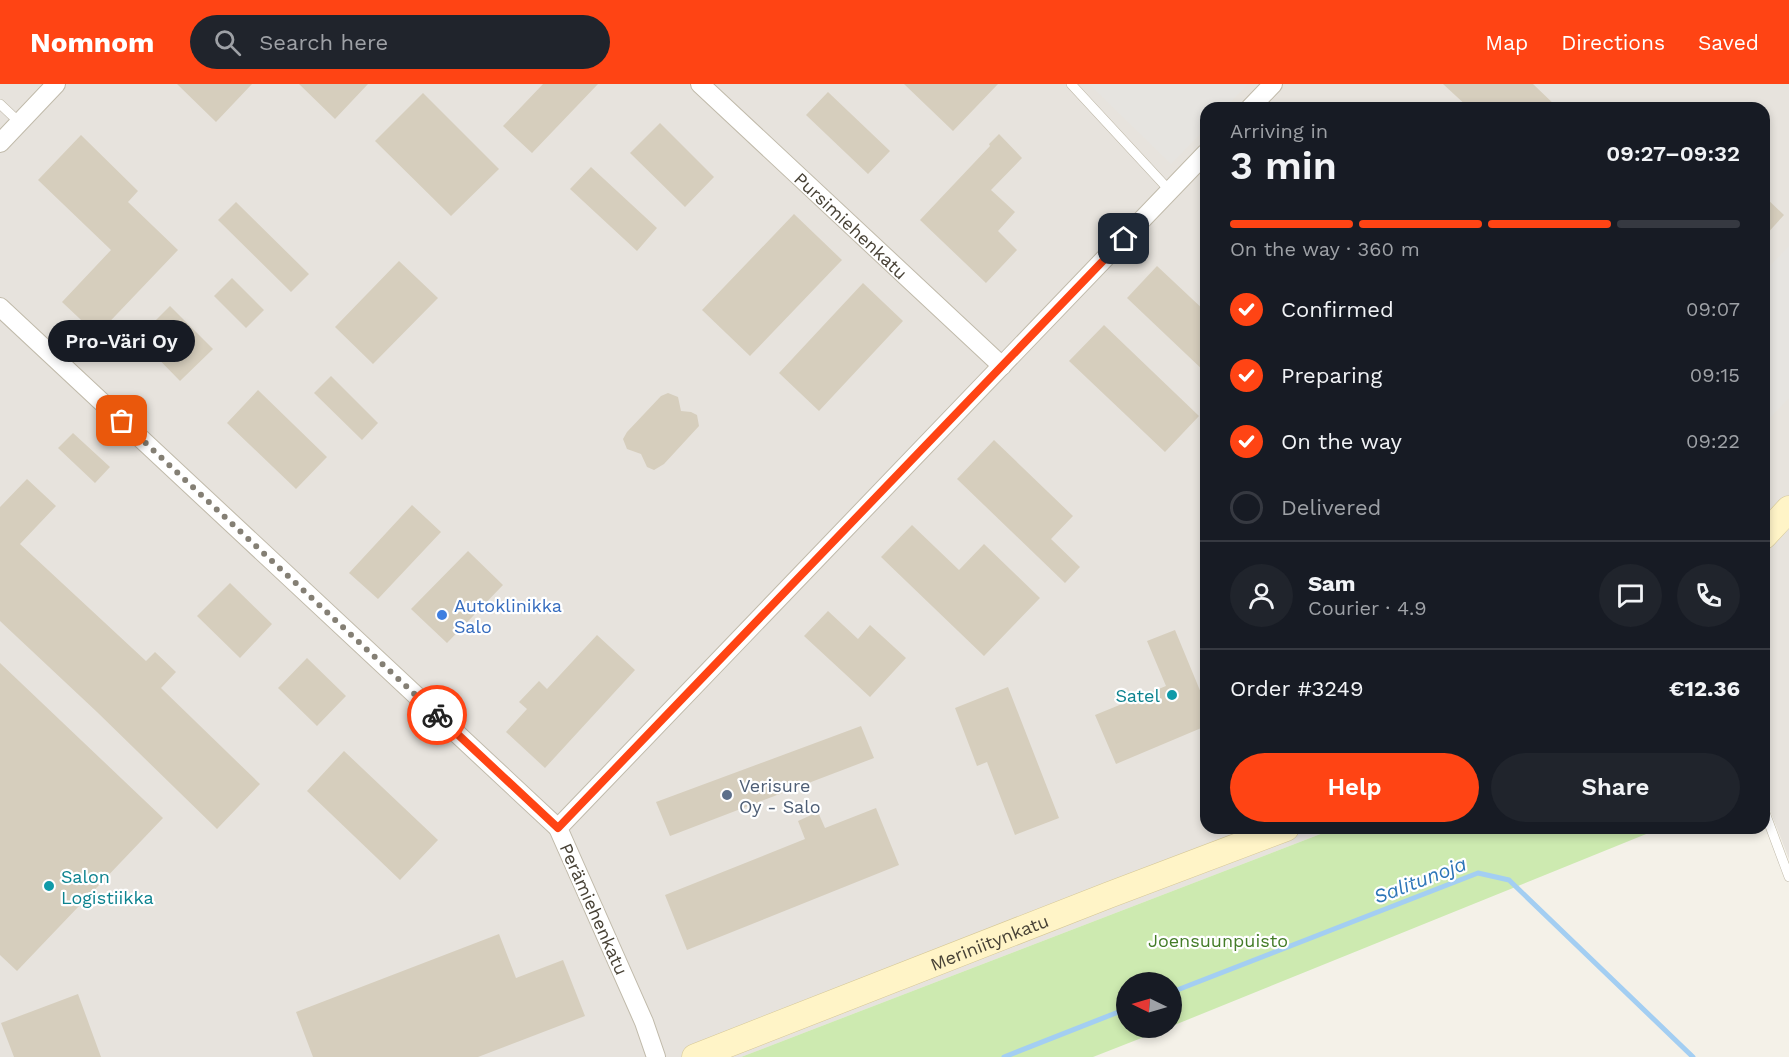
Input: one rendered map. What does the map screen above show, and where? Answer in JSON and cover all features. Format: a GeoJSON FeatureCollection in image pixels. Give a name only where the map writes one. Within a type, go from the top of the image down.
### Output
{"type":"FeatureCollection","features":[{"type":"Feature","properties":{"kind":"main road"},"geometry":{"type":"LineString","coordinates":[[1770,530],[1789,509]]}},
{"type":"Feature","properties":{"kind":"main road","name":"Meriniitynkatu"},"geometry":{"type":"LineString","coordinates":[[695,1057],[1270,834]]}},
{"type":"Feature","properties":{"kind":"street"},"geometry":{"type":"LineString","coordinates":[[0,143],[56,84]]}},
{"type":"Feature","properties":{"kind":"street","name":"Pursimiehenkatu"},"geometry":{"type":"LineString","coordinates":[[700,84],[1002,366]]}},
{"type":"Feature","properties":{"kind":"street"},"geometry":{"type":"LineString","coordinates":[[1256,102],[1272,84]]}},
{"type":"Feature","properties":{"kind":"street","name":"Perämiehenkatu"},"geometry":{"type":"LineString","coordinates":[[656,1057],[644,1022],[558,828],[1200,159]]}},
{"type":"Feature","properties":{"kind":"street"},"geometry":{"type":"LineString","coordinates":[[0,307],[558,828]]}},
{"type":"Feature","properties":{"kind":"lane"},"geometry":{"type":"LineString","coordinates":[[1071,84],[1170,191]]}},
{"type":"Feature","properties":{"kind":"lane"},"geometry":{"type":"LineString","coordinates":[[0,104],[19,122]]}},
{"type":"Feature","properties":{"kind":"lane"},"geometry":{"type":"LineString","coordinates":[[1770,826],[1789,877]]}},
{"type":"Feature","properties":{"kind":"shaded area"},"geometry":{"type":"Polygon","coordinates":[[[0,84],[1789,84],[1789,859],[1770,810],[1770,102],[1200,102],[1200,834],[1320,834],[741,1057],[0,1057],[0,84]]]}},
{"type":"Feature","properties":{"kind":"shaded area"},"geometry":{"type":"Polygon","coordinates":[[[1089,84],[1248,84],[1231,102],[1200,102],[1200,134],[1171,164],[1089,84]]]}},
{"type":"Feature","properties":{"kind":"shaded area"},"geometry":{"type":"Polygon","coordinates":[[[1789,246],[1789,398],[1770,418],[1770,266],[1789,246]]]}},
{"type":"Feature","properties":{"kind":"green space","name":"Joensuunpuisto"},"geometry":{"type":"Polygon","coordinates":[[[1320,834],[1646,834],[1182,1022],[1182,972],[1116,972],[1116,1038],[1141,1038],[1093,1057],[741,1057],[1320,834]]]}},
{"type":"Feature","properties":{"kind":"building"},"geometry":{"type":"Polygon","coordinates":[[[177,84],[252,84],[216,122],[177,84]]]}},
{"type":"Feature","properties":{"kind":"building"},"geometry":{"type":"Polygon","coordinates":[[[299,84],[368,84],[335,119],[299,84]]]}},
{"type":"Feature","properties":{"kind":"building"},"geometry":{"type":"Polygon","coordinates":[[[543,84],[598,84],[532,153],[503,126],[543,84]]]}},
{"type":"Feature","properties":{"kind":"building"},"geometry":{"type":"Polygon","coordinates":[[[904,84],[998,84],[953,131],[904,84]]]}},
{"type":"Feature","properties":{"kind":"building"},"geometry":{"type":"Polygon","coordinates":[[[1443,84],[1533,84],[1552,102],[1462,102],[1443,84]]]}},
{"type":"Feature","properties":{"kind":"building"},"geometry":{"type":"Polygon","coordinates":[[[828,92],[890,151],[868,174],[806,115],[828,92]]]}},
{"type":"Feature","properties":{"kind":"building"},"geometry":{"type":"Polygon","coordinates":[[[423,93],[499,169],[451,216],[375,141],[423,93]]]}},
{"type":"Feature","properties":{"kind":"building"},"geometry":{"type":"Polygon","coordinates":[[[660,123],[714,177],[685,207],[630,153],[660,123]]]}},
{"type":"Feature","properties":{"kind":"building"},"geometry":{"type":"Polygon","coordinates":[[[999,134],[1022,158],[991,190],[1015,212],[998,231],[1017,250],[986,283],[920,220],[999,134]]]}},
{"type":"Feature","properties":{"kind":"building"},"geometry":{"type":"Polygon","coordinates":[[[81,135],[138,191],[128,202],[178,250],[97,335],[62,302],[111,250],[38,180],[81,135]]]}},
{"type":"Feature","properties":{"kind":"building"},"geometry":{"type":"Polygon","coordinates":[[[591,167],[657,228],[637,251],[570,189],[591,167]]]}},
{"type":"Feature","properties":{"kind":"building"},"geometry":{"type":"Polygon","coordinates":[[[236,202],[309,274],[291,292],[218,220],[236,202]]]}},
{"type":"Feature","properties":{"kind":"building"},"geometry":{"type":"Polygon","coordinates":[[[1770,202],[1784,215],[1770,230],[1770,202]]]}},
{"type":"Feature","properties":{"kind":"building"},"geometry":{"type":"Polygon","coordinates":[[[794,214],[842,260],[750,356],[702,310],[794,214]]]}},
{"type":"Feature","properties":{"kind":"building"},"geometry":{"type":"Polygon","coordinates":[[[399,261],[438,298],[373,364],[335,327],[399,261]]]}},
{"type":"Feature","properties":{"kind":"building"},"geometry":{"type":"Polygon","coordinates":[[[1157,266],[1200,306],[1200,367],[1127,298],[1157,266]]]}},
{"type":"Feature","properties":{"kind":"building"},"geometry":{"type":"Polygon","coordinates":[[[232,278],[264,310],[246,328],[214,296],[232,278]]]}},
{"type":"Feature","properties":{"kind":"building"},"geometry":{"type":"Polygon","coordinates":[[[863,283],[903,321],[819,411],[779,373],[863,283]]]}},
{"type":"Feature","properties":{"kind":"building"},"geometry":{"type":"Polygon","coordinates":[[[170,306],[213,349],[180,381],[138,338],[170,306]]]}},
{"type":"Feature","properties":{"kind":"building"},"geometry":{"type":"Polygon","coordinates":[[[1104,325],[1199,416],[1165,452],[1069,361],[1104,325]]]}},
{"type":"Feature","properties":{"kind":"building"},"geometry":{"type":"Polygon","coordinates":[[[331,376],[378,423],[362,440],[314,393],[331,376]]]}},
{"type":"Feature","properties":{"kind":"building"},"geometry":{"type":"Polygon","coordinates":[[[258,390],[327,457],[296,489],[227,423],[258,390]]]}},
{"type":"Feature","properties":{"kind":"building"},"geometry":{"type":"Polygon","coordinates":[[[668,393],[678,397],[681,411],[697,415],[699,426],[664,464],[654,470],[647,467],[641,454],[627,449],[623,439],[661,396],[668,393]]]}},
{"type":"Feature","properties":{"kind":"building"},"geometry":{"type":"Polygon","coordinates":[[[73,433],[110,467],[95,483],[58,448],[73,433]]]}},
{"type":"Feature","properties":{"kind":"building"},"geometry":{"type":"Polygon","coordinates":[[[994,440],[1073,516],[1051,539],[1080,567],[1065,583],[957,479],[994,440]]]}},
{"type":"Feature","properties":{"kind":"building"},"geometry":{"type":"Polygon","coordinates":[[[27,479],[56,506],[20,544],[146,661],[155,652],[176,672],[161,688],[260,784],[217,829],[0,621],[0,507],[27,479]]]}},
{"type":"Feature","properties":{"kind":"building"},"geometry":{"type":"Polygon","coordinates":[[[412,505],[441,532],[378,599],[349,573],[412,505]]]}},
{"type":"Feature","properties":{"kind":"building"},"geometry":{"type":"Polygon","coordinates":[[[912,525],[959,570],[984,544],[1040,598],[984,656],[881,557],[912,525]]]}},
{"type":"Feature","properties":{"kind":"building"},"geometry":{"type":"Polygon","coordinates":[[[468,551],[503,585],[447,643],[411,609],[468,551]]]}},
{"type":"Feature","properties":{"kind":"building"},"geometry":{"type":"Polygon","coordinates":[[[230,583],[272,624],[240,658],[197,616],[230,583]]]}},
{"type":"Feature","properties":{"kind":"building"},"geometry":{"type":"Polygon","coordinates":[[[828,611],[858,639],[870,625],[906,658],[870,697],[804,636],[828,611]]]}},
{"type":"Feature","properties":{"kind":"building","name":"Satel"},"geometry":{"type":"Polygon","coordinates":[[[1175,630],[1200,690],[1200,729],[1116,764],[1095,715],[1166,686],[1147,641],[1175,630]]]}},
{"type":"Feature","properties":{"kind":"building"},"geometry":{"type":"Polygon","coordinates":[[[597,635],[635,670],[545,768],[506,732],[527,709],[519,702],[539,681],[547,689],[597,635]]]}},
{"type":"Feature","properties":{"kind":"building"},"geometry":{"type":"Polygon","coordinates":[[[307,658],[346,696],[317,726],[278,688],[307,658]]]}},
{"type":"Feature","properties":{"kind":"building","name":"Salon Logistiikka"},"geometry":{"type":"Polygon","coordinates":[[[0,663],[163,818],[17,971],[0,955],[0,663]]]}},
{"type":"Feature","properties":{"kind":"building"},"geometry":{"type":"Polygon","coordinates":[[[1008,687],[1059,818],[1015,835],[987,762],[977,766],[955,708],[1008,687]]]}},
{"type":"Feature","properties":{"kind":"building"},"geometry":{"type":"Polygon","coordinates":[[[861,726],[874,758],[670,836],[656,802],[861,726]]]}},
{"type":"Feature","properties":{"kind":"building"},"geometry":{"type":"Polygon","coordinates":[[[344,751],[438,840],[400,880],[307,791],[344,751]]]}},
{"type":"Feature","properties":{"kind":"building"},"geometry":{"type":"Polygon","coordinates":[[[876,808],[899,865],[687,950],[665,895],[805,839],[798,821],[818,812],[825,828],[876,808]]]}},
{"type":"Feature","properties":{"kind":"building"},"geometry":{"type":"Polygon","coordinates":[[[499,934],[516,978],[563,960],[585,1016],[478,1057],[313,1057],[296,1012],[499,934]]]}},
{"type":"Feature","properties":{"kind":"building"},"geometry":{"type":"Polygon","coordinates":[[[78,994],[101,1057],[14,1057],[1,1023],[78,994]]]}},
{"type":"Feature","properties":{"kind":"waterway","name":"Salitunoja"},"geometry":{"type":"LineString","coordinates":[[1182,988],[1478,873],[1509,880],[1693,1057]]}},
{"type":"Feature","properties":{"kind":"waterway","name":"Salitunoja"},"geometry":{"type":"LineString","coordinates":[[1004,1057],[1116,1013]]}},
{"type":"Feature","properties":{"kind":"way so far"},"geometry":{"type":"LineString","coordinates":[[122,421],[437,715]]}},
{"type":"Feature","properties":{"kind":"place","name":"Pro-Väri Oy"},"geometry":{"type":"Point","coordinates":[122,421]}},
{"type":"Feature","properties":{"kind":"place","name":"Autoklinikka Salo"},"geometry":{"type":"Point","coordinates":[442,615]}},
{"type":"Feature","properties":{"kind":"place","name":"Satel"},"geometry":{"type":"Point","coordinates":[1172,695]}},
{"type":"Feature","properties":{"kind":"place","name":"Verisure Oy - Salo"},"geometry":{"type":"Point","coordinates":[727,795]}},
{"type":"Feature","properties":{"kind":"place","name":"Salon Logistiikka"},"geometry":{"type":"Point","coordinates":[49,886]}},
{"type":"Feature","properties":{"kind":"route"},"geometry":{"type":"LineString","coordinates":[[437,715],[558,828],[1124,239]]}}]}
